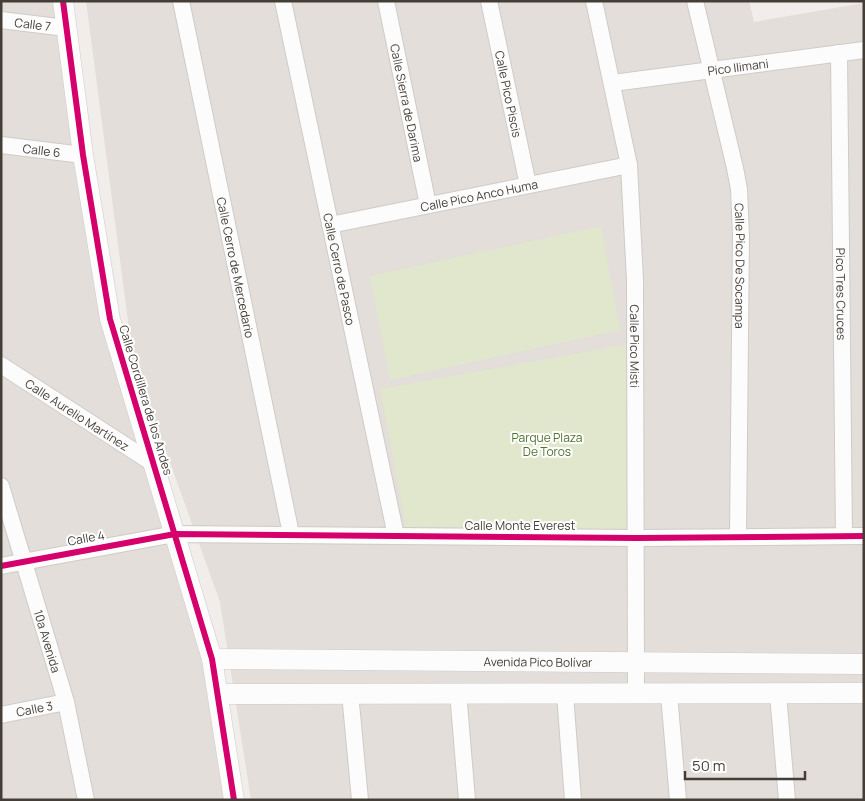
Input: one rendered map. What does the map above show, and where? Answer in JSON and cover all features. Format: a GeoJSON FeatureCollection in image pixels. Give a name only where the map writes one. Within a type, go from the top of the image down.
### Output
{"type":"FeatureCollection","features":[{"type":"Feature","properties":{"kind":"street","name":"Calle Cordillera de los Andes"},"geometry":{"type":"LineString","coordinates":[[63,1],[83,155],[110,319],[212,659],[219,694],[234,800]]}},
{"type":"Feature","properties":{"kind":"street","name":"Calle Cerro de Mercedario"},"geometry":{"type":"LineString","coordinates":[[181,1],[291,534]]}},
{"type":"Feature","properties":{"kind":"street","name":"Calle Cerro de Pasco"},"geometry":{"type":"LineString","coordinates":[[283,1],[396,536]]}},
{"type":"Feature","properties":{"kind":"street","name":"Calle Sierra de Darima"},"geometry":{"type":"LineString","coordinates":[[386,1],[428,205]]}},
{"type":"Feature","properties":{"kind":"street","name":"Calle Pico Piscis"},"geometry":{"type":"LineString","coordinates":[[490,1],[528,186]]}},
{"type":"Feature","properties":{"kind":"street","name":"Calle Pico Misti"},"geometry":{"type":"LineString","coordinates":[[594,1],[629,165],[635,280],[636,693]]}},
{"type":"Feature","properties":{"kind":"street","name":"Calle Pico De Socampa"},"geometry":{"type":"LineString","coordinates":[[695,1],[735,168],[740,211],[738,536]]}},
{"type":"Feature","properties":{"kind":"street","name":"Calle 7"},"geometry":{"type":"LineString","coordinates":[[1,20],[66,28]]}},
{"type":"Feature","properties":{"kind":"street","name":"Pico Ilimani"},"geometry":{"type":"LineString","coordinates":[[613,83],[864,50]]}},
{"type":"Feature","properties":{"kind":"street","name":"Pico Tres Cruces"},"geometry":{"type":"LineString","coordinates":[[839,53],[844,536]]}},
{"type":"Feature","properties":{"kind":"street","name":"Calle 6"},"geometry":{"type":"LineString","coordinates":[[1,145],[83,155]]}},
{"type":"Feature","properties":{"kind":"street","name":"Calle Pico Anco Huma"},"geometry":{"type":"LineString","coordinates":[[330,225],[629,165]]}},
{"type":"Feature","properties":{"kind":"street","name":"Calle Aurelio Martínez"},"geometry":{"type":"LineString","coordinates":[[1,364],[154,464]]}},
{"type":"Feature","properties":{"kind":"street","name":"10a Avenida"},"geometry":{"type":"LineString","coordinates":[[1,486],[66,702],[86,800]]}},
{"type":"Feature","properties":{"kind":"street","name":"Calle Monte Everest"},"geometry":{"type":"LineString","coordinates":[[176,534],[637,538],[864,536]]}},
{"type":"Feature","properties":{"kind":"street","name":"Calle 4"},"geometry":{"type":"LineString","coordinates":[[1,566],[176,534]]}},
{"type":"Feature","properties":{"kind":"street","name":"Avenida Pico Bolívar"},"geometry":{"type":"LineString","coordinates":[[212,659],[864,664]]}},
{"type":"Feature","properties":{"kind":"street"},"geometry":{"type":"LineString","coordinates":[[219,694],[458,692],[564,694],[864,693]]}},
{"type":"Feature","properties":{"kind":"street"},"geometry":{"type":"LineString","coordinates":[[458,692],[466,800]]}},
{"type":"Feature","properties":{"kind":"street"},"geometry":{"type":"LineString","coordinates":[[350,693],[360,800]]}},
{"type":"Feature","properties":{"kind":"street"},"geometry":{"type":"LineString","coordinates":[[564,694],[573,800]]}},
{"type":"Feature","properties":{"kind":"street"},"geometry":{"type":"LineString","coordinates":[[669,694],[678,800]]}},
{"type":"Feature","properties":{"kind":"street"},"geometry":{"type":"LineString","coordinates":[[778,694],[787,800]]}},
{"type":"Feature","properties":{"kind":"street","name":"Calle 3"},"geometry":{"type":"LineString","coordinates":[[1,715],[66,702]]}},
{"type":"Feature","properties":{"kind":"shaded area"},"geometry":{"type":"Polygon","coordinates":[[[1,1],[66,1],[113,355],[218,698],[232,800],[1,800],[1,1]]]}},
{"type":"Feature","properties":{"kind":"shaded area"},"geometry":{"type":"Polygon","coordinates":[[[86,1],[749,1],[754,22],[864,3],[864,800],[251,800],[220,602],[133,359],[86,1]]]}},
{"type":"Feature","properties":{"kind":"green space"},"geometry":{"type":"Polygon","coordinates":[[[601,226],[620,330],[390,380],[370,276],[601,226]]]}},
{"type":"Feature","properties":{"kind":"green space","name":"Parque Plaza De Toros"},"geometry":{"type":"Polygon","coordinates":[[[635,343],[633,529],[406,527],[380,389],[635,343]]]}},
{"type":"Feature","properties":{"kind":"cycle path"},"geometry":{"type":"LineString","coordinates":[[63,1],[83,155],[110,319],[212,659],[234,800]]}},
{"type":"Feature","properties":{"kind":"cycle path"},"geometry":{"type":"LineString","coordinates":[[1,566],[175,534],[637,538],[864,536]]}}]}
